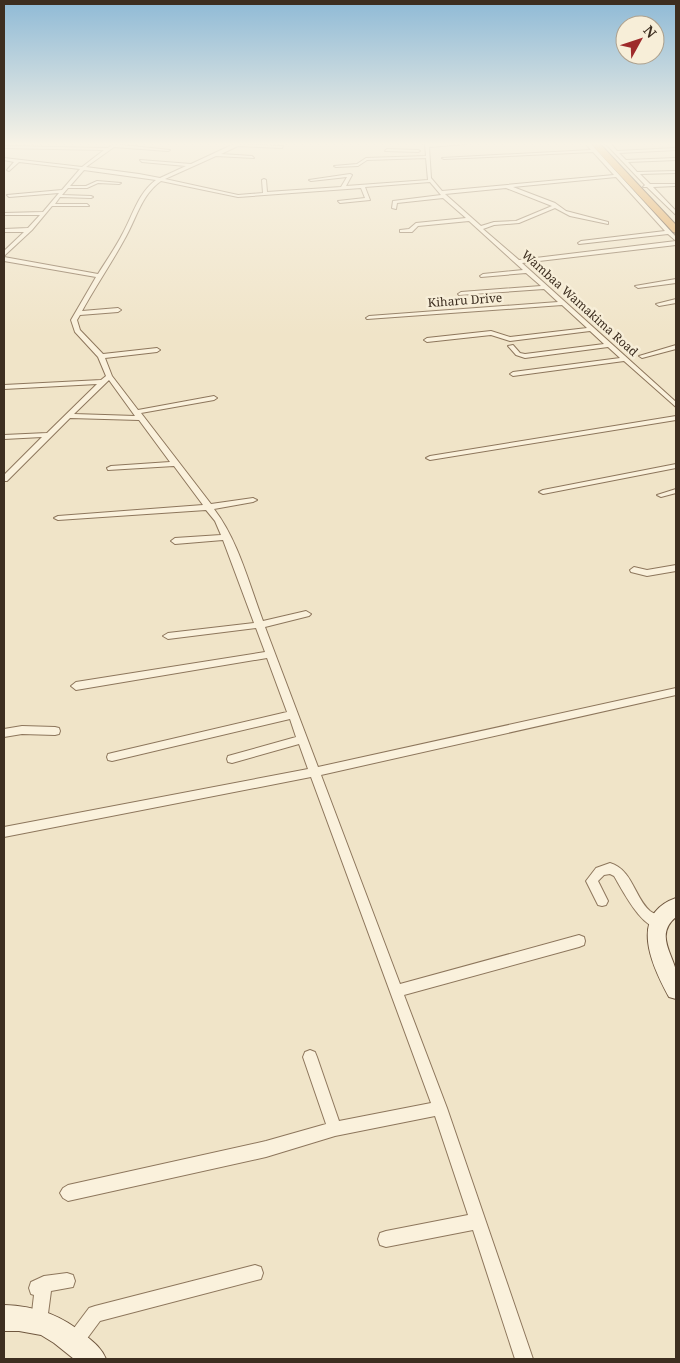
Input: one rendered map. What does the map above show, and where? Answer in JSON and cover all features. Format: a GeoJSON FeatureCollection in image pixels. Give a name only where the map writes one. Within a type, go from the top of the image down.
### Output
{"type":"FeatureCollection","features":[{"type":"Feature","properties":{"kind":"highway"},"geometry":{"type":"LineString","coordinates":[[654,208],[673,231]]}},
{"type":"Feature","properties":{"kind":"highway"},"geometry":{"type":"LineString","coordinates":[[660,208],[676,222]]}},
{"type":"Feature","properties":{"kind":"main road"},"geometry":{"type":"LineString","coordinates":[[676,906],[669,910],[659,923],[656,941],[664,968],[676,990]]}},
{"type":"Feature","properties":{"kind":"main road"},"geometry":{"type":"LineString","coordinates":[[4,1318],[25,1317],[46,1323],[74,1342],[93,1359]]}},
{"type":"Feature","properties":{"kind":"street"},"geometry":{"type":"LineString","coordinates":[[5,252],[48,208]]}},
{"type":"Feature","properties":{"kind":"street"},"geometry":{"type":"LineString","coordinates":[[139,208],[74,320],[77,331],[101,356],[104,379],[139,415],[219,521],[226,537],[440,1108],[524,1359]]}},
{"type":"Feature","properties":{"kind":"street","name":"Wambaa Wamakima Road"},"geometry":{"type":"LineString","coordinates":[[458,208],[676,405]]}},
{"type":"Feature","properties":{"kind":"street"},"geometry":{"type":"LineString","coordinates":[[480,228],[494,224],[517,222],[551,208]]}},
{"type":"Feature","properties":{"kind":"street"},"geometry":{"type":"LineString","coordinates":[[559,208],[584,219],[606,223]]}},
{"type":"Feature","properties":{"kind":"street"},"geometry":{"type":"LineString","coordinates":[[4,214],[43,213]]}},
{"type":"Feature","properties":{"kind":"street"},"geometry":{"type":"LineString","coordinates":[[4,219],[38,218]]}},
{"type":"Feature","properties":{"kind":"street"},"geometry":{"type":"LineString","coordinates":[[402,231],[410,231],[416,224],[470,219]]}},
{"type":"Feature","properties":{"kind":"street"},"geometry":{"type":"LineString","coordinates":[[4,230],[28,230]]}},
{"type":"Feature","properties":{"kind":"street"},"geometry":{"type":"LineString","coordinates":[[519,262],[676,241],[673,231],[581,244]]}},
{"type":"Feature","properties":{"kind":"street"},"geometry":{"type":"LineString","coordinates":[[4,259],[99,276]]}},
{"type":"Feature","properties":{"kind":"street"},"geometry":{"type":"LineString","coordinates":[[483,276],[529,272]]}},
{"type":"Feature","properties":{"kind":"street"},"geometry":{"type":"LineString","coordinates":[[638,286],[676,281]]}},
{"type":"Feature","properties":{"kind":"street"},"geometry":{"type":"LineString","coordinates":[[461,294],[547,288]]}},
{"type":"Feature","properties":{"kind":"street"},"geometry":{"type":"LineString","coordinates":[[659,304],[676,301]]}},
{"type":"Feature","properties":{"kind":"street","name":"Kiharu Drive"},"geometry":{"type":"LineString","coordinates":[[369,318],[563,303]]}},
{"type":"Feature","properties":{"kind":"street"},"geometry":{"type":"LineString","coordinates":[[78,313],[118,310]]}},
{"type":"Feature","properties":{"kind":"street"},"geometry":{"type":"LineString","coordinates":[[427,340],[491,333],[510,339],[592,329]]}},
{"type":"Feature","properties":{"kind":"street"},"geometry":{"type":"LineString","coordinates":[[511,346],[518,354],[525,356],[610,345]]}},
{"type":"Feature","properties":{"kind":"street"},"geometry":{"type":"LineString","coordinates":[[642,356],[676,347]]}},
{"type":"Feature","properties":{"kind":"street"},"geometry":{"type":"LineString","coordinates":[[101,356],[156,350]]}},
{"type":"Feature","properties":{"kind":"street"},"geometry":{"type":"LineString","coordinates":[[513,374],[625,359]]}},
{"type":"Feature","properties":{"kind":"street"},"geometry":{"type":"LineString","coordinates":[[4,387],[104,379]]}},
{"type":"Feature","properties":{"kind":"street"},"geometry":{"type":"LineString","coordinates":[[4,478],[104,379]]}},
{"type":"Feature","properties":{"kind":"street"},"geometry":{"type":"LineString","coordinates":[[67,416],[139,415],[214,398]]}},
{"type":"Feature","properties":{"kind":"street"},"geometry":{"type":"LineString","coordinates":[[607,433],[676,419]]}},
{"type":"Feature","properties":{"kind":"street"},"geometry":{"type":"LineString","coordinates":[[430,458],[676,419]]}},
{"type":"Feature","properties":{"kind":"street"},"geometry":{"type":"LineString","coordinates":[[4,437],[48,435]]}},
{"type":"Feature","properties":{"kind":"street"},"geometry":{"type":"LineString","coordinates":[[110,468],[176,464]]}},
{"type":"Feature","properties":{"kind":"street"},"geometry":{"type":"LineString","coordinates":[[542,492],[676,466]]}},
{"type":"Feature","properties":{"kind":"street"},"geometry":{"type":"LineString","coordinates":[[661,495],[676,492]]}},
{"type":"Feature","properties":{"kind":"street"},"geometry":{"type":"LineString","coordinates":[[58,518],[209,507],[253,500]]}},
{"type":"Feature","properties":{"kind":"street"},"geometry":{"type":"LineString","coordinates":[[175,541],[226,537]]}},
{"type":"Feature","properties":{"kind":"street"},"geometry":{"type":"LineString","coordinates":[[634,570],[646,573],[676,568]]}},
{"type":"Feature","properties":{"kind":"street"},"geometry":{"type":"LineString","coordinates":[[168,636],[260,625],[306,614]]}},
{"type":"Feature","properties":{"kind":"street"},"geometry":{"type":"LineString","coordinates":[[76,686],[270,654]]}},
{"type":"Feature","properties":{"kind":"street"},"geometry":{"type":"LineString","coordinates":[[4,832],[315,772],[676,691]]}},
{"type":"Feature","properties":{"kind":"street"},"geometry":{"type":"LineString","coordinates":[[112,757],[293,714]]}},
{"type":"Feature","properties":{"kind":"street"},"geometry":{"type":"LineString","coordinates":[[4,733],[22,730],[55,731]]}},
{"type":"Feature","properties":{"kind":"street"},"geometry":{"type":"LineString","coordinates":[[232,759],[303,739]]}},
{"type":"Feature","properties":{"kind":"street"},"geometry":{"type":"LineString","coordinates":[[602,901],[592,881],[594,877],[605,869],[612,868],[618,872],[645,914],[659,923]]}},
{"type":"Feature","properties":{"kind":"street"},"geometry":{"type":"LineString","coordinates":[[396,991],[579,941]]}},
{"type":"Feature","properties":{"kind":"street"},"geometry":{"type":"LineString","coordinates":[[310,1057],[335,1130]]}},
{"type":"Feature","properties":{"kind":"street"},"geometry":{"type":"LineString","coordinates":[[68,1193],[266,1148],[335,1130],[440,1108]]}},
{"type":"Feature","properties":{"kind":"street"},"geometry":{"type":"LineString","coordinates":[[386,1239],[477,1221]]}},
{"type":"Feature","properties":{"kind":"street"},"geometry":{"type":"LineString","coordinates":[[74,1342],[95,1314],[255,1273]]}},
{"type":"Feature","properties":{"kind":"street"},"geometry":{"type":"LineString","coordinates":[[39,1321],[40,1286],[67,1281]]}}]}
